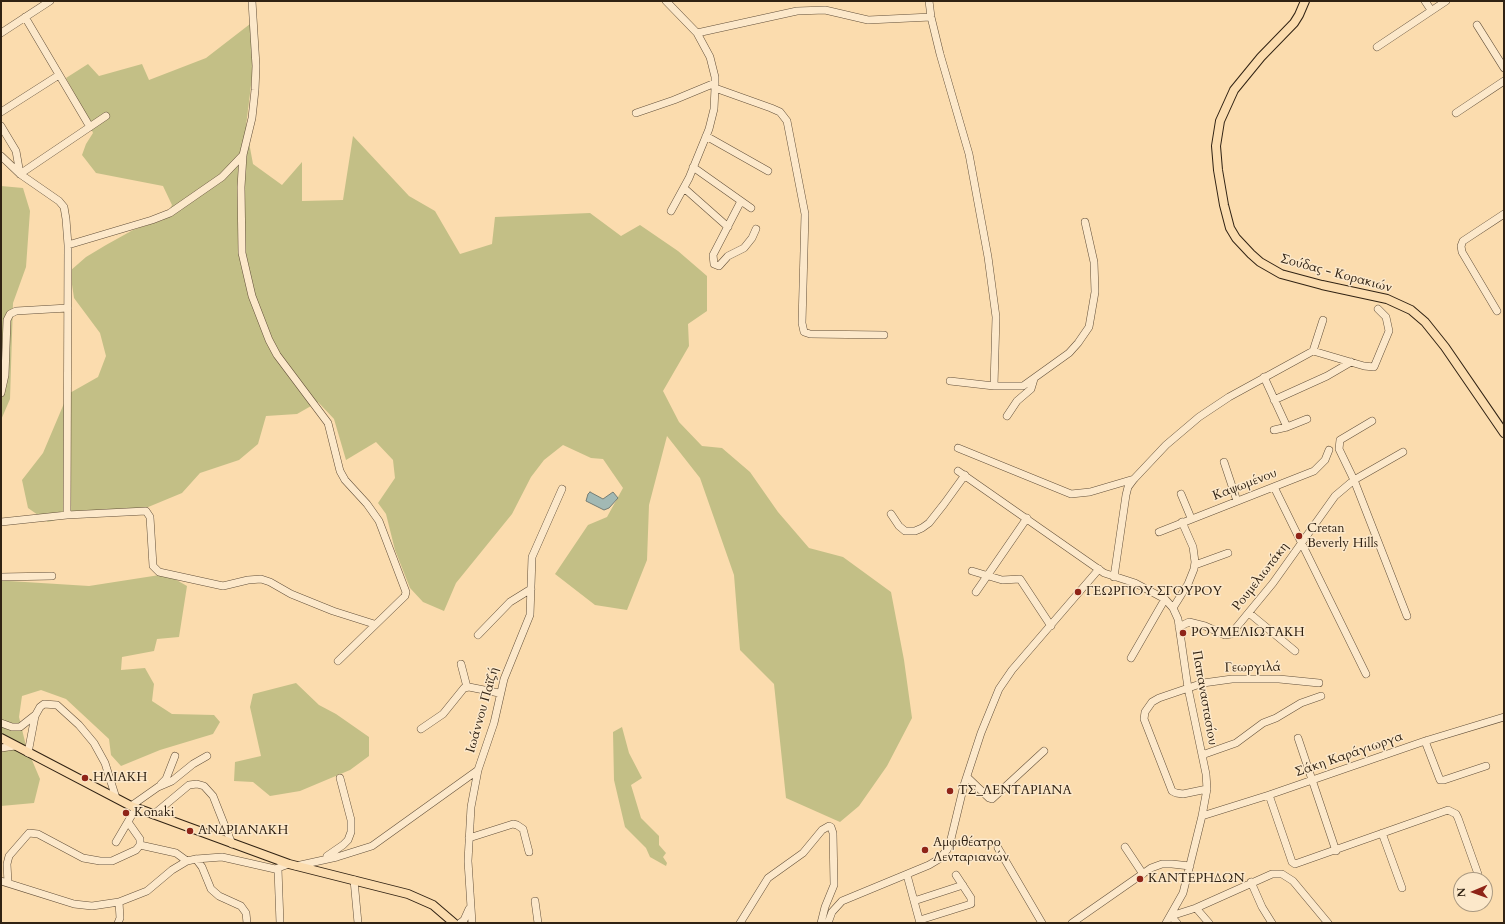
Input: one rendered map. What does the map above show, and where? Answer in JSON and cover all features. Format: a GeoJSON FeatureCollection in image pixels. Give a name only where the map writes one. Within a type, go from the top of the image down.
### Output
{"type":"FeatureCollection","features":[{"type":"Feature","properties":{"kind":"main road","name":"Σούδας - Κορακιών"},"geometry":{"type":"LineString","coordinates":[[1305,1],[1294,24],[1261,57],[1234,90],[1220,121],[1216,146],[1217,163],[1224,205],[1230,228],[1236,238],[1251,254],[1260,262],[1281,274],[1322,286],[1387,299],[1411,310],[1426,322],[1445,347],[1504,433]]}},
{"type":"Feature","properties":{"kind":"main road"},"geometry":{"type":"LineString","coordinates":[[1,738],[116,798],[153,815],[293,865],[394,890],[421,899],[442,912],[454,923]]}},
{"type":"Feature","properties":{"kind":"street"},"geometry":{"type":"LineString","coordinates":[[1,34],[50,1]]}},
{"type":"Feature","properties":{"kind":"street"},"geometry":{"type":"LineString","coordinates":[[252,1],[256,66],[255,90],[252,118],[243,155],[241,187],[242,253],[252,296],[269,340],[277,355],[328,423],[340,471],[345,480],[375,513],[405,591],[404,596],[338,660]]}},
{"type":"Feature","properties":{"kind":"street"},"geometry":{"type":"LineString","coordinates":[[666,1],[674,5],[697,33],[710,57],[715,86],[714,109],[706,136],[684,188],[671,211]]}},
{"type":"Feature","properties":{"kind":"street"},"geometry":{"type":"LineString","coordinates":[[929,1],[931,17],[969,154],[988,256],[996,317],[994,386]]}},
{"type":"Feature","properties":{"kind":"street"},"geometry":{"type":"LineString","coordinates":[[1425,1],[1431,10]]}},
{"type":"Feature","properties":{"kind":"street"},"geometry":{"type":"LineString","coordinates":[[1377,47],[1446,1]]}},
{"type":"Feature","properties":{"kind":"street"},"geometry":{"type":"LineString","coordinates":[[697,33],[797,11],[825,10],[868,20],[931,17]]}},
{"type":"Feature","properties":{"kind":"street"},"geometry":{"type":"LineString","coordinates":[[25,17],[90,127]]}},
{"type":"Feature","properties":{"kind":"street"},"geometry":{"type":"LineString","coordinates":[[1477,25],[1504,68]]}},
{"type":"Feature","properties":{"kind":"street"},"geometry":{"type":"LineString","coordinates":[[1,112],[59,75]]}},
{"type":"Feature","properties":{"kind":"street"},"geometry":{"type":"LineString","coordinates":[[1456,113],[1504,81]]}},
{"type":"Feature","properties":{"kind":"street"},"geometry":{"type":"LineString","coordinates":[[636,113],[715,86],[780,112],[787,121],[805,214],[802,323],[804,332],[810,334],[884,335]]}},
{"type":"Feature","properties":{"kind":"street"},"geometry":{"type":"LineString","coordinates":[[20,174],[106,116]]}},
{"type":"Feature","properties":{"kind":"street"},"geometry":{"type":"LineString","coordinates":[[1,126],[16,152],[20,174]]}},
{"type":"Feature","properties":{"kind":"street"},"geometry":{"type":"LineString","coordinates":[[706,136],[768,171]]}},
{"type":"Feature","properties":{"kind":"street"},"geometry":{"type":"LineString","coordinates":[[68,245],[146,223],[170,213],[222,177],[243,155]]}},
{"type":"Feature","properties":{"kind":"street"},"geometry":{"type":"LineString","coordinates":[[1,156],[20,174],[59,201],[64,207],[68,245],[67,515]]}},
{"type":"Feature","properties":{"kind":"street"},"geometry":{"type":"LineString","coordinates":[[693,168],[751,208]]}},
{"type":"Feature","properties":{"kind":"street"},"geometry":{"type":"LineString","coordinates":[[684,188],[728,228]]}},
{"type":"Feature","properties":{"kind":"street"},"geometry":{"type":"LineString","coordinates":[[741,201],[713,254],[714,264],[718,266],[728,256],[744,248],[752,238],[756,229]]}},
{"type":"Feature","properties":{"kind":"street"},"geometry":{"type":"LineString","coordinates":[[1497,311],[1462,252],[1461,246],[1463,241],[1504,214]]}},
{"type":"Feature","properties":{"kind":"street"},"geometry":{"type":"LineString","coordinates":[[950,381],[1019,387],[1028,384],[1069,352],[1078,343],[1089,327],[1093,314],[1096,277],[1085,222]]}},
{"type":"Feature","properties":{"kind":"street"},"geometry":{"type":"LineString","coordinates":[[1,393],[5,375],[7,320],[10,314],[16,311],[68,308]]}},
{"type":"Feature","properties":{"kind":"street"},"geometry":{"type":"LineString","coordinates":[[1114,577],[1126,495],[1134,479],[1166,445],[1199,417],[1264,377],[1313,351],[1370,368],[1374,366],[1389,331],[1386,317],[1378,309]]}},
{"type":"Feature","properties":{"kind":"street"},"geometry":{"type":"LineString","coordinates":[[1313,351],[1323,320]]}},
{"type":"Feature","properties":{"kind":"street"},"geometry":{"type":"LineString","coordinates":[[1274,400],[1327,376],[1351,362]]}},
{"type":"Feature","properties":{"kind":"street"},"geometry":{"type":"LineString","coordinates":[[1264,377],[1287,427]]}},
{"type":"Feature","properties":{"kind":"street"},"geometry":{"type":"LineString","coordinates":[[1007,416],[1017,402],[1031,389],[1034,384],[1034,379]]}},
{"type":"Feature","properties":{"kind":"street"},"geometry":{"type":"LineString","coordinates":[[1274,430],[1287,427],[1307,419]]}},
{"type":"Feature","properties":{"kind":"street"},"geometry":{"type":"LineString","coordinates":[[1372,421],[1343,438],[1338,444],[1354,480],[1407,616]]}},
{"type":"Feature","properties":{"kind":"street"},"geometry":{"type":"LineString","coordinates":[[958,448],[1071,494],[1090,492],[1134,479]]}},
{"type":"Feature","properties":{"kind":"street","name":"Καψωμένου"},"geometry":{"type":"LineString","coordinates":[[1159,532],[1191,518],[1274,488],[1314,471],[1325,460],[1329,450]]}},
{"type":"Feature","properties":{"kind":"street","name":"Ρουμελιωτάκη"},"geometry":{"type":"LineString","coordinates":[[1180,627],[1189,622],[1205,626],[1225,635],[1234,631],[1301,544],[1330,501],[1343,488],[1354,480],[1403,452]]}},
{"type":"Feature","properties":{"kind":"street"},"geometry":{"type":"LineString","coordinates":[[1224,462],[1238,501]]}},
{"type":"Feature","properties":{"kind":"street","name":"Παπαναστασίου"},"geometry":{"type":"LineString","coordinates":[[891,514],[899,526],[905,531],[915,531],[922,528],[929,523],[944,504],[962,473],[1099,569],[1114,577],[1135,583],[1165,598],[1173,608],[1180,627],[1188,688],[1206,774],[1206,789],[1202,816],[1183,893],[1172,916],[1166,923]]}},
{"type":"Feature","properties":{"kind":"street"},"geometry":{"type":"LineString","coordinates":[[1274,488],[1366,674]]}},
{"type":"Feature","properties":{"kind":"street","name":"Ιωάννου Παϊζή"},"geometry":{"type":"LineString","coordinates":[[467,922],[470,907],[468,874],[471,807],[478,770],[494,723],[499,693],[507,668],[528,621],[532,602],[530,568],[533,551],[562,489]]}},
{"type":"Feature","properties":{"kind":"street"},"geometry":{"type":"LineString","coordinates":[[1181,494],[1191,518]]}},
{"type":"Feature","properties":{"kind":"street"},"geometry":{"type":"LineString","coordinates":[[1,522],[67,515],[146,511],[150,517],[153,566],[159,572],[223,586],[248,580],[261,579],[270,582],[291,594],[374,624]]}},
{"type":"Feature","properties":{"kind":"street"},"geometry":{"type":"LineString","coordinates":[[976,592],[1027,518]]}},
{"type":"Feature","properties":{"kind":"street"},"geometry":{"type":"LineString","coordinates":[[1173,608],[1188,584],[1195,565],[1193,546],[1182,522]]}},
{"type":"Feature","properties":{"kind":"street"},"geometry":{"type":"LineString","coordinates":[[1195,565],[1228,554]]}},
{"type":"Feature","properties":{"kind":"street"},"geometry":{"type":"LineString","coordinates":[[828,923],[832,912],[842,901],[930,865],[939,859],[947,850],[981,733],[999,689],[1012,670],[1099,569]]}},
{"type":"Feature","properties":{"kind":"street"},"geometry":{"type":"LineString","coordinates":[[972,571],[1002,580],[1020,579],[1051,626]]}},
{"type":"Feature","properties":{"kind":"street"},"geometry":{"type":"LineString","coordinates":[[1,578],[52,576]]}},
{"type":"Feature","properties":{"kind":"street"},"geometry":{"type":"LineString","coordinates":[[478,635],[510,602],[531,589]]}},
{"type":"Feature","properties":{"kind":"street"},"geometry":{"type":"LineString","coordinates":[[1131,658],[1165,598]]}},
{"type":"Feature","properties":{"kind":"street"},"geometry":{"type":"LineString","coordinates":[[1249,613],[1295,651]]}},
{"type":"Feature","properties":{"kind":"street"},"geometry":{"type":"LineString","coordinates":[[462,664],[467,687]]}},
{"type":"Feature","properties":{"kind":"street","name":"Γεωργιλά"},"geometry":{"type":"LineString","coordinates":[[1206,789],[1183,794],[1172,791],[1144,719],[1145,712],[1152,702],[1203,683],[1243,678],[1319,683]]}},
{"type":"Feature","properties":{"kind":"street"},"geometry":{"type":"LineString","coordinates":[[421,729],[443,714],[462,690],[467,687],[499,693]]}},
{"type":"Feature","properties":{"kind":"street"},"geometry":{"type":"LineString","coordinates":[[1202,755],[1236,742],[1263,723],[1276,718],[1302,703],[1321,696]]}},
{"type":"Feature","properties":{"kind":"street"},"geometry":{"type":"LineString","coordinates":[[1,723],[12,727],[20,727],[34,716],[44,704],[57,705],[75,721],[94,743],[105,763],[116,798]]}},
{"type":"Feature","properties":{"kind":"street"},"geometry":{"type":"LineString","coordinates":[[28,753],[34,716]]}},
{"type":"Feature","properties":{"kind":"street","name":"Σάκη Καράγιωργα"},"geometry":{"type":"LineString","coordinates":[[1202,816],[1269,796],[1425,741],[1504,717]]}},
{"type":"Feature","properties":{"kind":"street"},"geometry":{"type":"LineString","coordinates":[[1298,738],[1336,851]]}},
{"type":"Feature","properties":{"kind":"street"},"geometry":{"type":"LineString","coordinates":[[1425,741],[1440,780],[1486,766]]}},
{"type":"Feature","properties":{"kind":"street"},"geometry":{"type":"LineString","coordinates":[[1,748],[15,746]]}},
{"type":"Feature","properties":{"kind":"street"},"geometry":{"type":"LineString","coordinates":[[967,777],[989,798],[992,798],[1044,751]]}},
{"type":"Feature","properties":{"kind":"street"},"geometry":{"type":"LineString","coordinates":[[116,842],[128,822],[134,807],[166,779],[176,756]]}},
{"type":"Feature","properties":{"kind":"street"},"geometry":{"type":"LineString","coordinates":[[158,787],[172,781],[193,764],[207,756]]}},
{"type":"Feature","properties":{"kind":"street"},"geometry":{"type":"LineString","coordinates":[[128,822],[140,839],[140,845],[136,850],[120,859],[100,861],[74,854],[38,834],[29,833],[9,856],[5,882],[74,904],[92,906],[119,902],[147,891],[172,870],[187,861],[196,859],[222,857],[268,869],[278,869],[344,855],[372,846],[478,770]]}},
{"type":"Feature","properties":{"kind":"street"},"geometry":{"type":"LineString","coordinates":[[316,861],[332,854],[344,845],[351,832],[351,820],[340,778]]}},
{"type":"Feature","properties":{"kind":"street"},"geometry":{"type":"LineString","coordinates":[[153,815],[189,785],[197,784],[204,786],[213,796],[232,844]]}},
{"type":"Feature","properties":{"kind":"street"},"geometry":{"type":"LineString","coordinates":[[1269,796],[1292,862],[1295,864],[1336,851],[1442,811],[1453,811],[1458,818],[1477,872]]}},
{"type":"Feature","properties":{"kind":"street"},"geometry":{"type":"LineString","coordinates":[[469,838],[517,824],[524,829],[529,852]]}},
{"type":"Feature","properties":{"kind":"street"},"geometry":{"type":"LineString","coordinates":[[740,923],[768,878],[803,853],[822,830],[829,826],[831,827],[833,833],[834,885],[825,907],[821,923]]}},
{"type":"Feature","properties":{"kind":"street"},"geometry":{"type":"LineString","coordinates":[[1382,833],[1402,888]]}},
{"type":"Feature","properties":{"kind":"street"},"geometry":{"type":"LineString","coordinates":[[140,845],[176,853],[187,861]]}},
{"type":"Feature","properties":{"kind":"street"},"geometry":{"type":"LineString","coordinates":[[1125,847],[1143,874]]}},
{"type":"Feature","properties":{"kind":"street"},"geometry":{"type":"LineString","coordinates":[[998,848],[1042,923]]}},
{"type":"Feature","properties":{"kind":"street"},"geometry":{"type":"LineString","coordinates":[[196,859],[202,867],[211,889],[219,896],[241,906],[246,912],[247,923]]}},
{"type":"Feature","properties":{"kind":"street"},"geometry":{"type":"LineString","coordinates":[[1072,923],[1151,868],[1162,864],[1190,866]]}},
{"type":"Feature","properties":{"kind":"street"},"geometry":{"type":"LineString","coordinates":[[278,869],[280,923]]}},
{"type":"Feature","properties":{"kind":"street"},"geometry":{"type":"LineString","coordinates":[[1177,923],[1172,916],[1196,908],[1272,874],[1282,874],[1288,876],[1328,923]]}},
{"type":"Feature","properties":{"kind":"street"},"geometry":{"type":"LineString","coordinates":[[907,875],[920,922],[971,904],[971,898],[956,875]]}},
{"type":"Feature","properties":{"kind":"street"},"geometry":{"type":"LineString","coordinates":[[354,880],[358,923]]}},
{"type":"Feature","properties":{"kind":"street"},"geometry":{"type":"LineString","coordinates":[[1252,882],[1262,907],[1272,923]]}},
{"type":"Feature","properties":{"kind":"street"},"geometry":{"type":"LineString","coordinates":[[914,901],[963,885]]}},
{"type":"Feature","properties":{"kind":"street"},"geometry":{"type":"LineString","coordinates":[[535,901],[538,923]]}},
{"type":"Feature","properties":{"kind":"street"},"geometry":{"type":"LineString","coordinates":[[118,923],[120,918],[119,902]]}},
{"type":"Feature","properties":{"kind":"street"},"geometry":{"type":"LineString","coordinates":[[1196,908],[1209,923]]}},
{"type":"Feature","properties":{"kind":"shaded area"},"geometry":{"type":"Polygon","coordinates":[[[250,24],[253,69],[246,126],[253,164],[282,185],[302,162],[302,201],[343,200],[353,136],[409,196],[435,211],[460,254],[492,244],[495,217],[590,213],[621,236],[640,225],[678,251],[707,276],[707,311],[688,324],[689,346],[663,391],[679,422],[702,446],[722,448],[750,472],[778,512],[809,548],[843,557],[891,592],[904,660],[912,718],[887,766],[859,806],[840,822],[786,798],[774,684],[740,650],[734,575],[700,478],[667,436],[649,505],[647,560],[627,610],[595,605],[555,574],[588,525],[607,517],[623,488],[603,459],[591,458],[563,445],[544,460],[531,477],[512,514],[456,583],[444,611],[423,602],[410,588],[395,550],[386,514],[378,503],[395,478],[393,460],[376,442],[346,460],[334,419],[318,402],[297,414],[266,416],[258,444],[239,460],[200,473],[182,493],[141,510],[89,511],[48,522],[28,508],[22,480],[43,453],[68,394],[98,377],[106,356],[100,333],[74,298],[70,271],[86,257],[133,230],[163,220],[172,205],[163,186],[96,173],[82,155],[86,144],[93,133],[86,115],[66,78],[88,64],[99,76],[142,64],[149,80],[206,58],[250,24]]]}},
{"type":"Feature","properties":{"kind":"shaded area"},"geometry":{"type":"Polygon","coordinates":[[[1,186],[23,188],[30,211],[26,267],[13,303],[10,399],[1,420],[1,186]]]}},
{"type":"Feature","properties":{"kind":"shaded area"},"geometry":{"type":"Polygon","coordinates":[[[166,574],[187,586],[179,637],[157,639],[154,651],[122,657],[121,670],[145,668],[154,684],[152,701],[172,714],[214,715],[220,722],[213,734],[160,750],[121,766],[111,755],[109,739],[66,699],[41,690],[22,696],[19,717],[26,746],[40,779],[34,803],[1,806],[1,577],[9,581],[89,586],[166,574]]]}},
{"type":"Feature","properties":{"kind":"shaded area"},"geometry":{"type":"Polygon","coordinates":[[[296,683],[319,705],[336,714],[369,737],[369,756],[350,770],[300,791],[270,796],[253,782],[234,781],[235,762],[261,756],[250,707],[253,694],[296,683]]]}},
{"type":"Feature","properties":{"kind":"shaded area"},"geometry":{"type":"Polygon","coordinates":[[[622,727],[629,753],[642,778],[631,785],[641,818],[659,836],[659,845],[666,853],[663,857],[667,863],[666,866],[650,857],[646,848],[625,827],[614,780],[613,732],[622,727]]]}},
{"type":"Feature","properties":{"kind":"water"},"geometry":{"type":"Polygon","coordinates":[[[590,492],[603,499],[613,492],[618,498],[609,508],[604,510],[586,501],[590,492]]]}},
{"type":"Feature","properties":{"kind":"place","name":"Cretan Beverly Hills"},"geometry":{"type":"Point","coordinates":[1299,536]}},
{"type":"Feature","properties":{"kind":"place","name":"ΓΕΩΡΓΙΟΥ ΣΓΟΥΡΟΥ"},"geometry":{"type":"Point","coordinates":[1078,592]}},
{"type":"Feature","properties":{"kind":"place","name":"ΡΟΥΜΕΛΙΩΤΑΚΗ"},"geometry":{"type":"Point","coordinates":[1183,633]}},
{"type":"Feature","properties":{"kind":"place","name":"ΗΛΙΑΚΗ"},"geometry":{"type":"Point","coordinates":[85,778]}},
{"type":"Feature","properties":{"kind":"place","name":"ΤΣ_ΛΕΝΤΑΡΙΑΝΑ"},"geometry":{"type":"Point","coordinates":[950,791]}},
{"type":"Feature","properties":{"kind":"place","name":"Konaki"},"geometry":{"type":"Point","coordinates":[126,813]}},
{"type":"Feature","properties":{"kind":"place","name":"ΑΝΔΡΙΑΝΑΚΗ"},"geometry":{"type":"Point","coordinates":[190,831]}},
{"type":"Feature","properties":{"kind":"place","name":"Αμφιθέατρο Λενταριανών"},"geometry":{"type":"Point","coordinates":[925,850]}},
{"type":"Feature","properties":{"kind":"place","name":"ΚΑΝΤΕΡΗΔΩΝ"},"geometry":{"type":"Point","coordinates":[1140,879]}}]}
